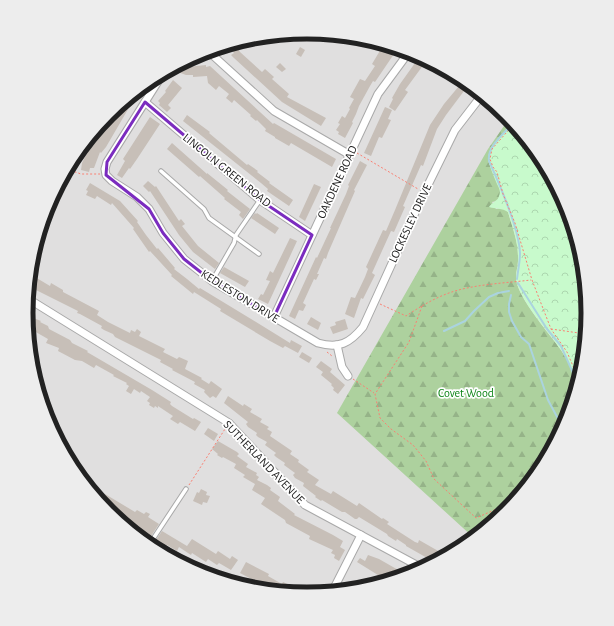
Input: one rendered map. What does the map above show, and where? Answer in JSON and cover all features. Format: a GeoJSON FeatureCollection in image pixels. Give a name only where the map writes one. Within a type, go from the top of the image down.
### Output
{"type":"FeatureCollection","features":[{"type":"Feature","properties":{"kind":"street"},"geometry":{"type":"LineString","coordinates":[[214,56],[274,111],[351,152]]}},
{"type":"Feature","properties":{"kind":"street","name":"OAKDENE ROAD"},"geometry":{"type":"LineString","coordinates":[[274,317],[378,94],[405,58]]}},
{"type":"Feature","properties":{"kind":"street"},"geometry":{"type":"LineString","coordinates":[[106,175],[105,169],[107,162],[156,84]]}},
{"type":"Feature","properties":{"kind":"street","name":"LOCKESLEY DRIVE"},"geometry":{"type":"LineString","coordinates":[[337,345],[346,343],[354,338],[363,327],[424,193],[455,130],[479,100]]}},
{"type":"Feature","properties":{"kind":"street","name":"LINCOLN GREEN ROAD"},"geometry":{"type":"LineString","coordinates":[[145,102],[260,200],[312,235]]}},
{"type":"Feature","properties":{"kind":"street","name":"KEDLESTON DRIVE"},"geometry":{"type":"LineString","coordinates":[[106,175],[112,181],[137,197],[149,209],[162,233],[184,259],[212,281],[318,343],[337,345]]}},
{"type":"Feature","properties":{"kind":"street","name":"SUTHERLAND AVENUE"},"geometry":{"type":"LineString","coordinates":[[34,302],[229,423],[306,505],[415,565]]}},
{"type":"Feature","properties":{"kind":"street"},"geometry":{"type":"LineString","coordinates":[[337,345],[342,367],[348,376]]}},
{"type":"Feature","properties":{"kind":"street"},"geometry":{"type":"LineString","coordinates":[[335,585],[361,536]]}},
{"type":"Feature","properties":{"kind":"lane"},"geometry":{"type":"LineString","coordinates":[[161,171],[204,208],[209,218],[235,239],[259,254]]}},
{"type":"Feature","properties":{"kind":"lane"},"geometry":{"type":"LineString","coordinates":[[212,281],[234,243],[236,235],[260,200]]}},
{"type":"Feature","properties":{"kind":"lane"},"geometry":{"type":"LineString","coordinates":[[153,539],[186,489]]}},
{"type":"Feature","properties":{"kind":"path"},"geometry":{"type":"LineString","coordinates":[[510,129],[492,149],[490,159],[497,172],[532,280],[551,329],[567,352],[575,371]]}},
{"type":"Feature","properties":{"kind":"path"},"geometry":{"type":"LineString","coordinates":[[351,152],[424,193]]}},
{"type":"Feature","properties":{"kind":"path"},"geometry":{"type":"LineString","coordinates":[[73,171],[81,174],[106,175]]}},
{"type":"Feature","properties":{"kind":"path"},"geometry":{"type":"LineString","coordinates":[[375,302],[406,316],[422,306],[455,291],[486,285],[532,280]]}},
{"type":"Feature","properties":{"kind":"path"},"geometry":{"type":"LineString","coordinates":[[375,394],[409,342],[422,306]]}},
{"type":"Feature","properties":{"kind":"path"},"geometry":{"type":"LineString","coordinates":[[551,329],[580,333]]}},
{"type":"Feature","properties":{"kind":"path"},"geometry":{"type":"LineString","coordinates":[[348,376],[375,394],[380,418],[391,429],[413,445],[426,461],[434,478],[476,518],[501,507]]}},
{"type":"Feature","properties":{"kind":"path"},"geometry":{"type":"LineString","coordinates":[[186,489],[229,423]]}},
{"type":"Feature","properties":{"kind":"highlighted area"},"geometry":{"type":"Polygon","coordinates":[[[145,102],[260,200],[312,235],[274,317],[212,281],[184,259],[163,233],[149,209],[106,175],[107,162],[145,102]]]}},
{"type":"Feature","properties":{"kind":"shaded area"},"geometry":{"type":"Polygon","coordinates":[[[307,39],[343,41],[378,48],[428,67],[459,85],[488,107],[513,132],[524,146],[535,161],[553,192],[572,242],[579,277],[581,313],[579,349],[572,384],[553,434],[535,465],[513,494],[488,519],[474,530],[459,541],[428,559],[378,578],[343,585],[307,587],[271,585],[236,578],[186,559],[155,541],[140,530],[113,507],[101,494],[79,465],[70,450],[54,418],[42,384],[35,349],[33,313],[35,277],[42,242],[61,192],[79,161],[90,146],[113,119],[126,107],[155,85],[170,76],[202,60],[236,48],[271,41],[307,39]]]}},
{"type":"Feature","properties":{"kind":"green space","name":"Covet Wood"},"geometry":{"type":"Polygon","coordinates":[[[505,124],[509,127],[491,147],[488,161],[500,189],[500,195],[497,201],[492,202],[496,209],[503,208],[508,212],[518,250],[516,281],[520,292],[564,354],[574,375],[560,418],[553,434],[535,465],[501,507],[469,534],[337,413],[488,149],[505,124]]]}},
{"type":"Feature","properties":{"kind":"green space"},"geometry":{"type":"Polygon","coordinates":[[[509,127],[524,146],[535,161],[553,192],[572,242],[579,277],[581,313],[579,349],[574,375],[564,354],[531,310],[517,284],[516,277],[518,251],[508,212],[489,207],[498,198],[500,193],[489,158],[489,153],[495,142],[509,127]]]}},
{"type":"Feature","properties":{"kind":"building"},"geometry":{"type":"Polygon","coordinates":[[[300,47],[305,50],[301,57],[296,54],[300,47]]]}},
{"type":"Feature","properties":{"kind":"building"},"geometry":{"type":"Polygon","coordinates":[[[238,48],[240,52],[262,72],[265,69],[274,77],[272,79],[289,94],[287,97],[326,118],[321,126],[282,102],[231,55],[234,53],[231,50],[238,48]]]}},
{"type":"Feature","properties":{"kind":"building"},"geometry":{"type":"Polygon","coordinates":[[[381,49],[394,54],[375,82],[373,81],[370,86],[359,106],[352,122],[353,123],[345,138],[338,134],[339,132],[336,130],[340,124],[338,123],[342,116],[345,118],[350,109],[349,108],[354,99],[350,97],[360,79],[365,81],[375,66],[372,64],[381,49]]]}},
{"type":"Feature","properties":{"kind":"building"},"geometry":{"type":"Polygon","coordinates":[[[416,62],[423,65],[405,90],[408,92],[395,111],[389,107],[400,84],[416,62]]]}},
{"type":"Feature","properties":{"kind":"building"},"geometry":{"type":"Polygon","coordinates":[[[280,63],[286,69],[282,72],[276,67],[280,63]]]}},
{"type":"Feature","properties":{"kind":"building"},"geometry":{"type":"Polygon","coordinates":[[[210,66],[273,124],[274,123],[336,159],[332,167],[291,143],[289,146],[265,131],[266,129],[257,120],[256,121],[250,116],[251,115],[234,100],[232,103],[226,98],[229,94],[219,86],[216,90],[208,83],[207,76],[193,77],[193,75],[186,75],[177,72],[186,67],[210,66]]]}},
{"type":"Feature","properties":{"kind":"building"},"geometry":{"type":"Polygon","coordinates":[[[173,80],[182,88],[168,105],[171,108],[167,112],[159,105],[160,103],[158,101],[166,92],[165,91],[173,80]]]}},
{"type":"Feature","properties":{"kind":"building"},"geometry":{"type":"Polygon","coordinates":[[[460,85],[465,90],[437,129],[423,166],[421,165],[403,206],[405,207],[394,232],[391,231],[372,273],[375,275],[363,299],[361,298],[354,318],[345,314],[351,297],[355,298],[365,277],[368,269],[366,267],[383,230],[386,231],[430,125],[444,104],[460,85]]]}},
{"type":"Feature","properties":{"kind":"building"},"geometry":{"type":"Polygon","coordinates":[[[132,102],[106,147],[101,153],[100,152],[94,168],[90,168],[89,172],[81,170],[82,163],[90,147],[113,119],[132,102]]]}},
{"type":"Feature","properties":{"kind":"building"},"geometry":{"type":"Polygon","coordinates":[[[385,107],[392,110],[388,119],[391,120],[382,138],[379,137],[371,156],[364,153],[385,107]]]}},
{"type":"Feature","properties":{"kind":"building"},"geometry":{"type":"Polygon","coordinates":[[[187,115],[210,132],[209,133],[247,165],[248,164],[258,171],[257,172],[270,182],[269,183],[293,200],[289,206],[267,191],[268,189],[261,183],[183,121],[187,115]]]}},
{"type":"Feature","properties":{"kind":"building"},"geometry":{"type":"Polygon","coordinates":[[[150,117],[160,124],[130,169],[129,168],[122,178],[117,175],[125,161],[123,159],[150,117]]]}},
{"type":"Feature","properties":{"kind":"building"},"geometry":{"type":"Polygon","coordinates":[[[172,143],[250,209],[243,219],[239,215],[241,212],[167,149],[172,143]]]}},
{"type":"Feature","properties":{"kind":"building"},"geometry":{"type":"Polygon","coordinates":[[[360,161],[367,165],[354,190],[355,191],[326,259],[324,258],[317,274],[319,274],[316,280],[314,279],[303,303],[306,305],[303,311],[299,310],[295,319],[289,316],[331,228],[346,194],[348,185],[360,161]]]}},
{"type":"Feature","properties":{"kind":"building"},"geometry":{"type":"Polygon","coordinates":[[[148,181],[155,187],[156,186],[179,221],[181,219],[185,224],[182,226],[198,246],[219,263],[215,269],[193,252],[179,235],[150,191],[149,192],[143,186],[148,181]]]}},
{"type":"Feature","properties":{"kind":"building"},"geometry":{"type":"Polygon","coordinates":[[[90,183],[120,201],[138,221],[137,222],[146,235],[175,268],[174,269],[199,289],[200,288],[290,343],[291,340],[302,346],[298,353],[285,346],[283,348],[270,341],[220,311],[221,309],[194,292],[193,294],[171,276],[172,275],[150,251],[149,252],[133,229],[134,228],[112,203],[111,205],[97,196],[95,199],[86,195],[88,191],[86,190],[90,183]]]}},
{"type":"Feature","properties":{"kind":"building"},"geometry":{"type":"Polygon","coordinates":[[[314,184],[321,187],[305,221],[299,217],[314,184]]]}},
{"type":"Feature","properties":{"kind":"building"},"geometry":{"type":"Polygon","coordinates":[[[255,213],[279,228],[275,234],[251,218],[255,213]]]}},
{"type":"Feature","properties":{"kind":"building"},"geometry":{"type":"Polygon","coordinates":[[[290,238],[297,241],[268,304],[258,299],[261,294],[263,295],[270,281],[266,280],[270,271],[273,273],[290,238]]]}},
{"type":"Feature","properties":{"kind":"building"},"geometry":{"type":"Polygon","coordinates":[[[224,267],[249,281],[245,287],[220,273],[224,267]]]}},
{"type":"Feature","properties":{"kind":"building"},"geometry":{"type":"Polygon","coordinates":[[[35,277],[50,286],[51,283],[63,290],[63,292],[99,311],[97,315],[108,322],[130,333],[131,330],[135,332],[137,329],[141,332],[139,336],[165,349],[163,352],[177,359],[179,357],[188,361],[185,369],[202,378],[201,379],[209,384],[211,381],[222,389],[216,398],[213,396],[210,398],[204,392],[205,390],[194,384],[195,382],[172,370],[173,369],[160,362],[161,360],[115,337],[113,334],[101,328],[102,326],[77,313],[78,311],[34,289],[35,277]]]}},
{"type":"Feature","properties":{"kind":"building"},"geometry":{"type":"Polygon","coordinates":[[[311,317],[321,323],[318,330],[307,324],[311,317]]]}},
{"type":"Feature","properties":{"kind":"building"},"geometry":{"type":"Polygon","coordinates":[[[33,318],[41,321],[40,322],[48,326],[49,329],[70,340],[72,343],[88,351],[87,352],[171,402],[170,404],[172,406],[193,419],[194,418],[201,422],[195,431],[180,422],[178,424],[170,419],[173,416],[158,406],[158,408],[155,406],[154,408],[149,405],[150,403],[147,401],[150,397],[141,391],[140,393],[134,389],[131,394],[126,391],[129,386],[126,384],[127,383],[96,365],[94,368],[82,361],[75,360],[58,351],[59,348],[46,343],[48,339],[34,331],[33,318]]]}},
{"type":"Feature","properties":{"kind":"building"},"geometry":{"type":"Polygon","coordinates":[[[345,319],[348,329],[333,334],[330,327],[336,325],[335,322],[345,319]]]}},
{"type":"Feature","properties":{"kind":"building"},"geometry":{"type":"Polygon","coordinates":[[[302,352],[312,358],[309,363],[299,357],[302,352]]]}},
{"type":"Feature","properties":{"kind":"building"},"geometry":{"type":"Polygon","coordinates":[[[321,361],[332,369],[330,372],[345,385],[338,394],[333,390],[334,388],[331,385],[332,384],[321,375],[323,372],[316,367],[321,361]]]}},
{"type":"Feature","properties":{"kind":"building"},"geometry":{"type":"Polygon","coordinates":[[[228,396],[243,406],[244,404],[252,409],[250,412],[262,419],[260,422],[269,427],[267,429],[272,432],[270,436],[292,451],[290,454],[299,460],[298,462],[309,470],[307,472],[319,480],[315,485],[331,494],[333,491],[357,506],[359,503],[382,519],[383,518],[389,522],[387,524],[415,542],[418,543],[419,540],[440,552],[441,549],[443,550],[429,559],[397,539],[396,541],[359,517],[355,519],[345,512],[342,512],[315,497],[316,496],[303,486],[304,483],[295,478],[293,475],[295,473],[274,455],[276,453],[265,445],[267,442],[258,437],[256,435],[257,433],[248,427],[246,424],[248,422],[224,403],[228,396]]]}},
{"type":"Feature","properties":{"kind":"building"},"geometry":{"type":"Polygon","coordinates":[[[208,428],[218,434],[214,441],[204,434],[208,428]]]}},
{"type":"Feature","properties":{"kind":"building"},"geometry":{"type":"Polygon","coordinates":[[[218,441],[237,452],[239,454],[237,456],[248,464],[246,467],[257,473],[256,475],[259,477],[257,480],[271,488],[270,490],[280,497],[278,501],[295,514],[294,515],[343,541],[340,547],[345,550],[339,561],[334,558],[335,555],[331,553],[333,550],[309,539],[310,536],[286,523],[285,520],[261,504],[265,498],[252,490],[255,484],[243,477],[245,475],[234,468],[236,464],[217,455],[218,454],[212,449],[218,441]]]}},
{"type":"Feature","properties":{"kind":"building"},"geometry":{"type":"Polygon","coordinates":[[[97,489],[135,512],[137,510],[144,514],[146,512],[150,514],[148,517],[159,524],[151,536],[133,524],[113,507],[97,489]]]}},
{"type":"Feature","properties":{"kind":"building"},"geometry":{"type":"Polygon","coordinates":[[[201,489],[207,492],[206,495],[210,496],[207,503],[203,502],[202,505],[193,501],[197,492],[199,493],[201,489]]]}},
{"type":"Feature","properties":{"kind":"building"},"geometry":{"type":"Polygon","coordinates":[[[162,531],[187,546],[192,539],[216,554],[218,551],[230,559],[232,556],[238,560],[231,570],[219,563],[217,565],[208,559],[206,562],[179,547],[177,551],[167,545],[166,547],[156,540],[162,531]]]}},
{"type":"Feature","properties":{"kind":"building"},"geometry":{"type":"Polygon","coordinates":[[[368,555],[379,559],[399,571],[381,577],[357,562],[360,558],[365,561],[368,555]]]}},
{"type":"Feature","properties":{"kind":"building"},"geometry":{"type":"Polygon","coordinates":[[[246,562],[269,574],[268,576],[282,584],[283,582],[292,586],[258,583],[240,573],[246,562]]]}},
{"type":"Feature","properties":{"kind":"waterway"},"geometry":{"type":"LineString","coordinates":[[509,128],[493,145],[489,156],[489,161],[508,207],[519,243],[520,253],[517,279]]}},
{"type":"Feature","properties":{"kind":"waterway"},"geometry":{"type":"LineString","coordinates":[[518,283],[547,329],[561,346],[574,375]]}},
{"type":"Feature","properties":{"kind":"waterway"},"geometry":{"type":"LineString","coordinates":[[444,331],[465,321],[489,297],[498,293],[509,291]]}},
{"type":"Feature","properties":{"kind":"waterway"},"geometry":{"type":"LineString","coordinates":[[511,295],[509,312],[512,321],[521,337],[529,344],[548,400],[559,420]]}}]}
